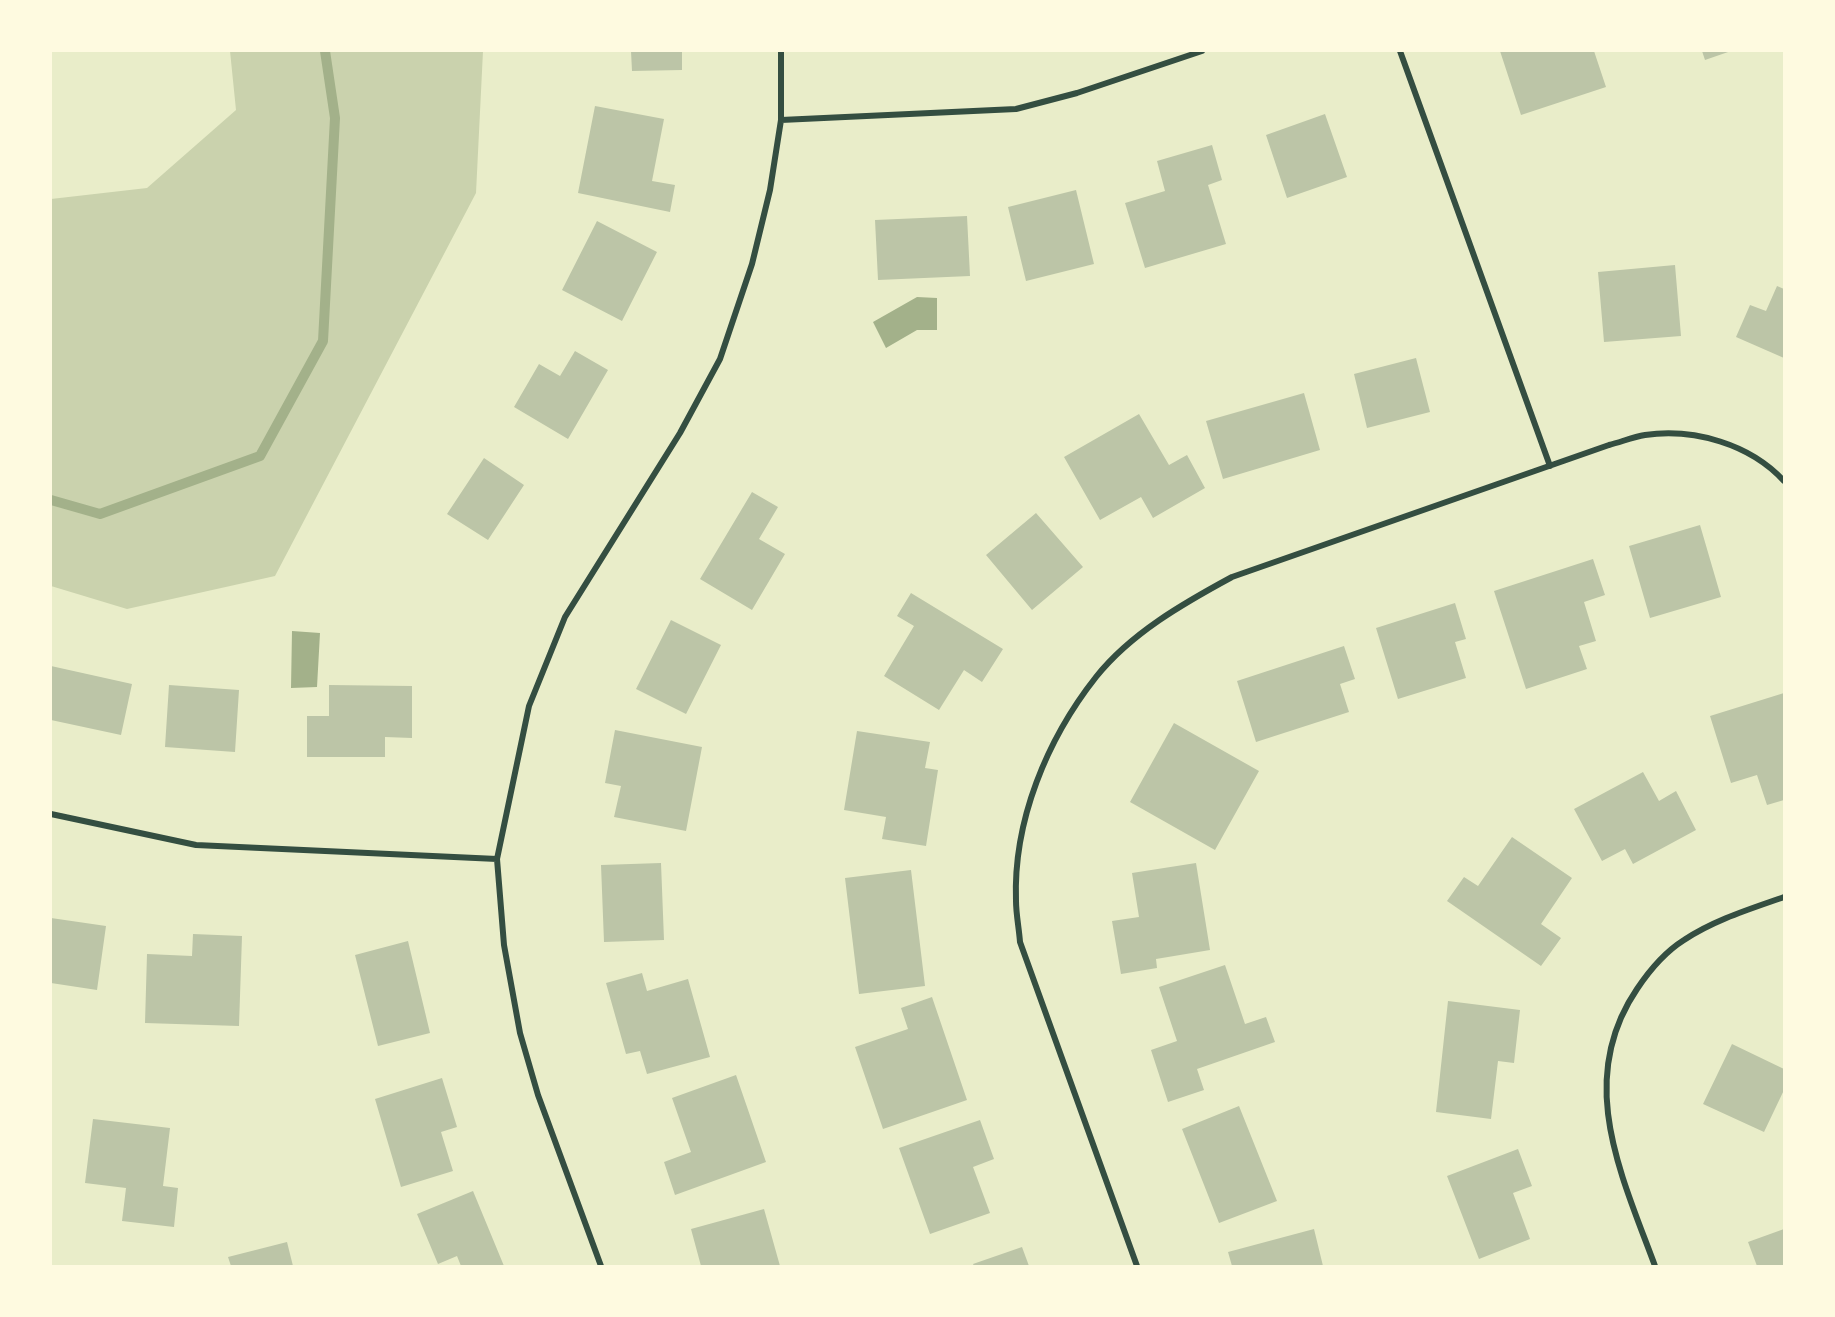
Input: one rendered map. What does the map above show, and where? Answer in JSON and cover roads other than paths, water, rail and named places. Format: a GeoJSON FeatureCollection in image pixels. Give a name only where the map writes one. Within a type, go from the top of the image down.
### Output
{"type":"FeatureCollection","features":[{"type":"Feature","properties":{"kind":"street"},"geometry":{"type":"LineString","coordinates":[[601,1266],[538,1095],[520,1033],[504,945],[497,859],[529,706],[565,617],[680,433],[720,359],[752,264],[770,190],[781,120],[781,51]]}},
{"type":"Feature","properties":{"kind":"street"},"geometry":{"type":"LineString","coordinates":[[781,120],[1016,109],[1077,93],[1202,51]]}},
{"type":"Feature","properties":{"kind":"street"},"geometry":{"type":"LineString","coordinates":[[1400,51],[1550,466]]}},
{"type":"Feature","properties":{"kind":"street"},"geometry":{"type":"LineString","coordinates":[[1137,1266],[1020,942],[1016,901],[1019,849],[1047,756],[1097,676],[1132,643],[1178,606],[1232,577],[1644,435],[1679,434],[1712,438],[1746,452],[1784,481]]}},
{"type":"Feature","properties":{"kind":"street"},"geometry":{"type":"LineString","coordinates":[[51,814],[196,845],[497,859]]}},
{"type":"Feature","properties":{"kind":"street"},"geometry":{"type":"LineString","coordinates":[[1655,1266],[1615,1156],[1607,1110],[1606,1060],[1622,1011],[1647,973],[1683,940],[1726,918],[1784,897]]}},
{"type":"Feature","properties":{"kind":"waterway"},"geometry":{"type":"LineString","coordinates":[[51,500],[100,514],[260,456],[323,341],[335,118],[325,51]]}}]}
